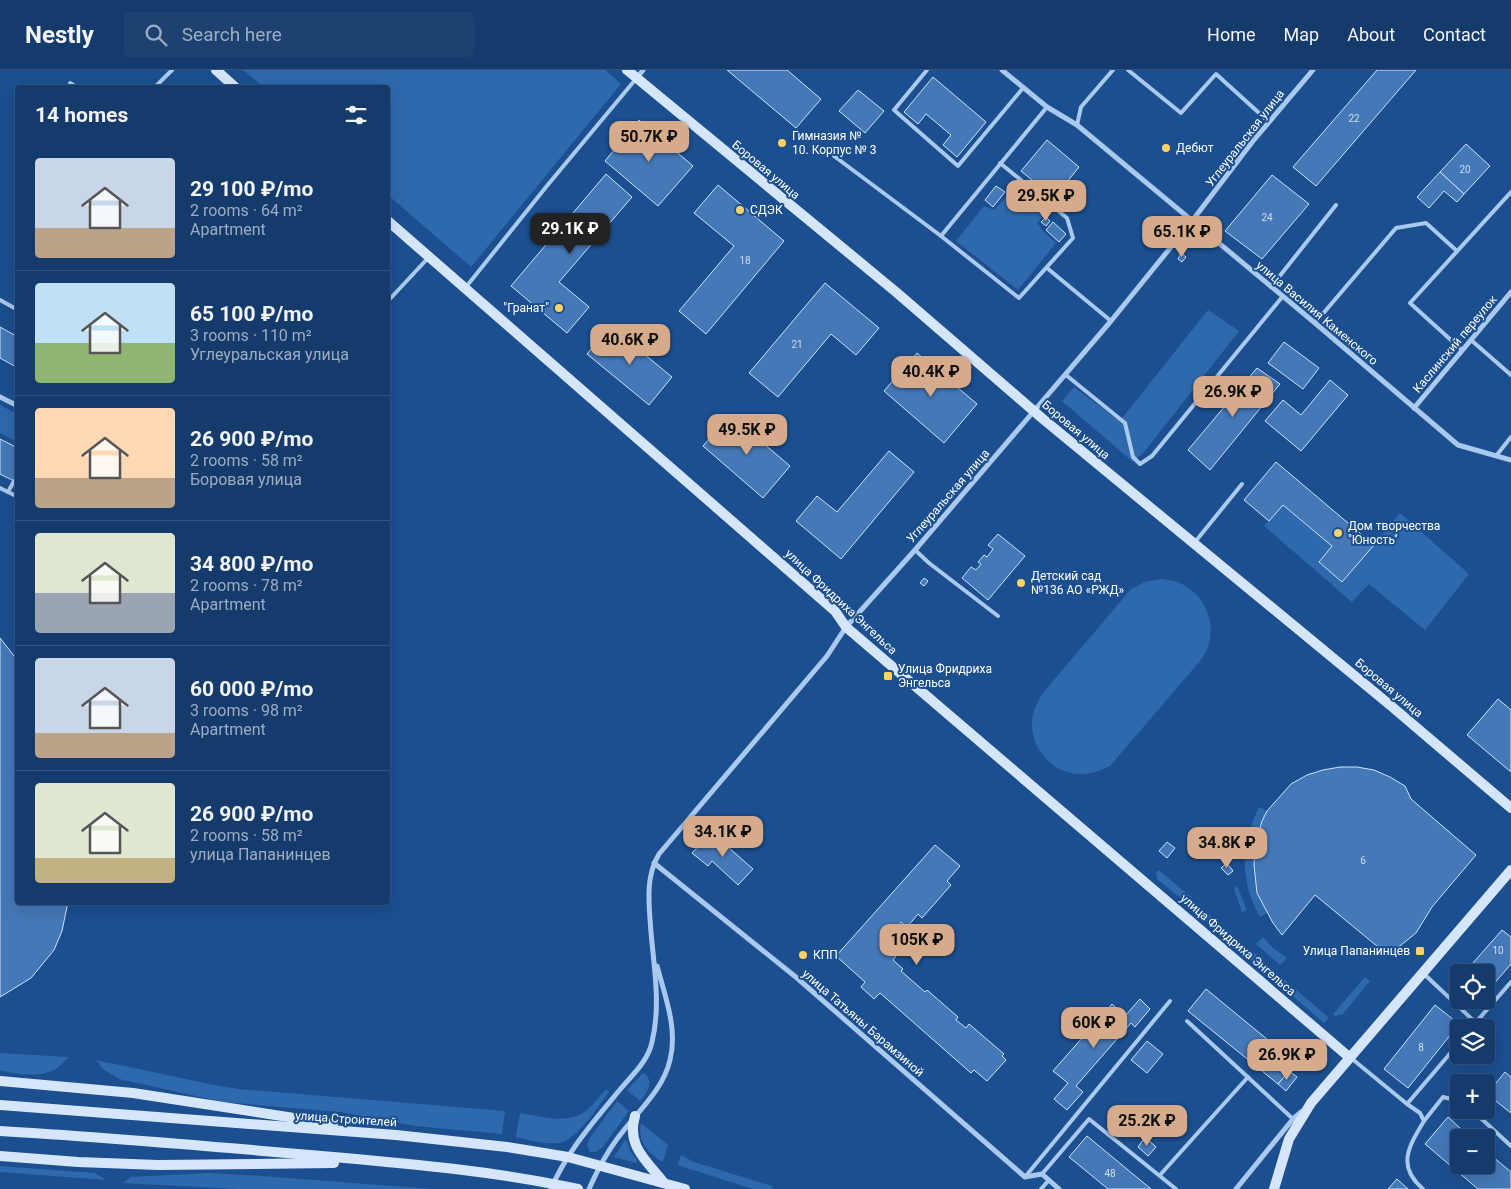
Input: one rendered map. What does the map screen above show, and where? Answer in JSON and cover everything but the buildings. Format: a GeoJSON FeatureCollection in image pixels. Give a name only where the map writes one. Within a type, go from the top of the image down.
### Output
{"type":"FeatureCollection","features":[{"type":"Feature","properties":{"kind":"main road"},"geometry":{"type":"LineString","coordinates":[[216,70],[233,85]]}},
{"type":"Feature","properties":{"kind":"main road","name":"Боровая улица"},"geometry":{"type":"LineString","coordinates":[[627,70],[640,74],[1035,412],[1390,705],[1511,808]]}},
{"type":"Feature","properties":{"kind":"main road","name":"улица Фридриха Энгельса"},"geometry":{"type":"LineString","coordinates":[[390,222],[835,611],[846,627],[1349,1057]]}},
{"type":"Feature","properties":{"kind":"main road"},"geometry":{"type":"LineString","coordinates":[[1274,1189],[1289,1140],[1311,1103],[1511,870]]}},
{"type":"Feature","properties":{"kind":"main road"},"geometry":{"type":"LineString","coordinates":[[0,1081],[133,1093],[396,1135]]}},
{"type":"Feature","properties":{"kind":"main road","name":"улица Строителей"},"geometry":{"type":"LineString","coordinates":[[0,1105],[396,1135],[507,1147],[600,1164],[685,1189]]}},
{"type":"Feature","properties":{"kind":"main road"},"geometry":{"type":"LineString","coordinates":[[635,1116],[632,1132],[638,1151],[664,1183]]}},
{"type":"Feature","properties":{"kind":"main road"},"geometry":{"type":"LineString","coordinates":[[0,1131],[90,1136],[395,1163],[503,1175],[552,1186],[578,1189]]}},
{"type":"Feature","properties":{"kind":"main road"},"geometry":{"type":"LineString","coordinates":[[0,1156],[78,1162],[158,1165],[395,1163]]}},
{"type":"Feature","properties":{"kind":"street","name":"улица Василия Каменского"},"geometry":{"type":"LineString","coordinates":[[1002,70],[1046,107],[1077,125],[1283,296],[1458,445],[1511,460]]}},
{"type":"Feature","properties":{"kind":"street","name":"Углеуральская улица"},"geometry":{"type":"LineString","coordinates":[[653,952],[649,892],[654,863],[659,854],[827,656],[846,627],[1066,375],[1192,222],[1269,122],[1313,70]]}},
{"type":"Feature","properties":{"kind":"street","name":"Каслинский переулок"},"geometry":{"type":"LineString","coordinates":[[1414,408],[1511,292]]}},
{"type":"Feature","properties":{"kind":"street"},"geometry":{"type":"LineString","coordinates":[[0,397],[15,404]]}},
{"type":"Feature","properties":{"kind":"street","name":"улица Татьяны Барамзиной"},"geometry":{"type":"LineString","coordinates":[[654,863],[796,978],[1025,1176]]}},
{"type":"Feature","properties":{"kind":"street"},"geometry":{"type":"LineString","coordinates":[[589,1189],[600,1164],[664,1076],[670,1060],[672,1029],[670,1011],[653,952]]}},
{"type":"Feature","properties":{"kind":"street"},"geometry":{"type":"LineString","coordinates":[[552,1186],[568,1157],[591,1125],[639,1068],[652,1044],[655,1023],[656,983],[653,952]]}},
{"type":"Feature","properties":{"kind":"street"},"geometry":{"type":"LineString","coordinates":[[1236,1189],[1293,1119],[1311,1103]]}},
{"type":"Feature","properties":{"kind":"street"},"geometry":{"type":"LineString","coordinates":[[1025,1176],[1042,1174],[1060,1189]]}},
{"type":"Feature","properties":{"kind":"street"},"geometry":{"type":"LineString","coordinates":[[1241,1183],[1245,1189]]}},
{"type":"Feature","properties":{"kind":"lane"},"geometry":{"type":"LineString","coordinates":[[157,85],[172,70]]}},
{"type":"Feature","properties":{"kind":"lane"},"geometry":{"type":"LineString","coordinates":[[927,70],[894,110],[958,166],[1023,88]]}},
{"type":"Feature","properties":{"kind":"lane"},"geometry":{"type":"LineString","coordinates":[[1077,125],[1081,107],[1112,70]]}},
{"type":"Feature","properties":{"kind":"lane"},"geometry":{"type":"LineString","coordinates":[[1128,70],[1181,113],[1216,74],[1269,122]]}},
{"type":"Feature","properties":{"kind":"lane"},"geometry":{"type":"LineString","coordinates":[[465,288],[640,74]]}},
{"type":"Feature","properties":{"kind":"lane"},"geometry":{"type":"LineString","coordinates":[[941,236],[1046,107]]}},
{"type":"Feature","properties":{"kind":"lane"},"geometry":{"type":"LineString","coordinates":[[834,156],[941,236],[1019,298],[1073,238],[1067,218],[1000,163]]}},
{"type":"Feature","properties":{"kind":"lane"},"geometry":{"type":"LineString","coordinates":[[1462,350],[1410,303],[1511,192]]}},
{"type":"Feature","properties":{"kind":"lane"},"geometry":{"type":"LineString","coordinates":[[1271,286],[1336,205]]}},
{"type":"Feature","properties":{"kind":"lane"},"geometry":{"type":"LineString","coordinates":[[1315,323],[1396,228],[1426,223],[1457,251]]}},
{"type":"Feature","properties":{"kind":"lane"},"geometry":{"type":"LineString","coordinates":[[390,298],[429,257]]}},
{"type":"Feature","properties":{"kind":"lane"},"geometry":{"type":"LineString","coordinates":[[1047,268],[1111,321]]}},
{"type":"Feature","properties":{"kind":"lane"},"geometry":{"type":"LineString","coordinates":[[1066,375],[1125,423],[1133,457],[1140,464],[1152,456],[1283,296]]}},
{"type":"Feature","properties":{"kind":"lane"},"geometry":{"type":"LineString","coordinates":[[0,300],[15,308]]}},
{"type":"Feature","properties":{"kind":"lane"},"geometry":{"type":"LineString","coordinates":[[1471,340],[1511,375]]}},
{"type":"Feature","properties":{"kind":"lane"},"geometry":{"type":"LineString","coordinates":[[1496,456],[1511,437]]}},
{"type":"Feature","properties":{"kind":"lane"},"geometry":{"type":"LineString","coordinates":[[8,492],[14,481]]}},
{"type":"Feature","properties":{"kind":"lane"},"geometry":{"type":"LineString","coordinates":[[1194,544],[1242,484]]}},
{"type":"Feature","properties":{"kind":"lane"},"geometry":{"type":"LineString","coordinates":[[0,488],[15,496]]}},
{"type":"Feature","properties":{"kind":"lane"},"geometry":{"type":"LineString","coordinates":[[915,550],[928,563],[998,616]]}},
{"type":"Feature","properties":{"kind":"lane"},"geometry":{"type":"LineString","coordinates":[[1423,974],[1472,1019]]}},
{"type":"Feature","properties":{"kind":"lane"},"geometry":{"type":"LineString","coordinates":[[1479,1019],[1511,982]]}},
{"type":"Feature","properties":{"kind":"lane"},"geometry":{"type":"LineString","coordinates":[[1025,1176],[1170,1001]]}},
{"type":"Feature","properties":{"kind":"lane"},"geometry":{"type":"LineString","coordinates":[[1187,1021],[1293,1119]]}},
{"type":"Feature","properties":{"kind":"lane"},"geometry":{"type":"LineString","coordinates":[[1407,1104],[1450,1054]]}},
{"type":"Feature","properties":{"kind":"lane"},"geometry":{"type":"LineString","coordinates":[[1349,1057],[1420,1113],[1424,1121]]}},
{"type":"Feature","properties":{"kind":"lane"},"geometry":{"type":"LineString","coordinates":[[1160,1175],[1248,1077]]}},
{"type":"Feature","properties":{"kind":"lane"},"geometry":{"type":"LineString","coordinates":[[1423,1189],[1412,1178],[1407,1165],[1411,1143],[1424,1121],[1443,1097],[1450,1099]]}},
{"type":"Feature","properties":{"kind":"lane"},"geometry":{"type":"LineString","coordinates":[[1042,1174],[1088,1119],[1176,1189]]}},
{"type":"Feature","properties":{"kind":"lane"},"geometry":{"type":"LineString","coordinates":[[1482,1119],[1511,1146]]}},
{"type":"Feature","properties":{"kind":"lane"},"geometry":{"type":"LineString","coordinates":[[1041,1189],[1049,1180]]}},
{"type":"Feature","properties":{"kind":"shaded area"},"geometry":{"type":"Polygon","coordinates":[[[243,70],[605,70],[621,84],[471,267],[390,197],[390,85],[261,85],[243,70]]]}},
{"type":"Feature","properties":{"kind":"shaded area"},"geometry":{"type":"Polygon","coordinates":[[[1016,186],[1048,211],[1037,223],[1056,243],[1018,290],[956,241],[984,206],[994,210],[1016,186]]]}},
{"type":"Feature","properties":{"kind":"shaded area"},"geometry":{"type":"Polygon","coordinates":[[[1208,310],[1239,331],[1145,451],[1133,462],[1062,401],[1074,387],[1118,420],[1123,417],[1208,310]]]}},
{"type":"Feature","properties":{"kind":"shaded area"},"geometry":{"type":"Polygon","coordinates":[[[0,405],[15,413],[15,441],[0,433],[0,405]]]}},
{"type":"Feature","properties":{"kind":"shaded area"},"geometry":{"type":"Polygon","coordinates":[[[1283,505],[1332,546],[1319,562],[1342,582],[1400,513],[1469,574],[1425,630],[1369,584],[1352,602],[1264,526],[1283,505]]]}},
{"type":"Feature","properties":{"kind":"shaded area"},"geometry":{"type":"Polygon","coordinates":[[[1161,579],[1175,581],[1186,586],[1194,592],[1206,608],[1211,627],[1208,647],[1205,653],[1110,766],[1088,774],[1070,773],[1061,770],[1046,759],[1035,742],[1032,723],[1033,715],[1042,694],[1131,589],[1145,582],[1161,579]]]}},
{"type":"Feature","properties":{"kind":"shaded area"},"geometry":{"type":"Polygon","coordinates":[[[1259,807],[1267,811],[1255,849],[1255,875],[1257,888],[1268,912],[1260,917],[1248,889],[1245,862],[1249,835],[1259,807]]]}},
{"type":"Feature","properties":{"kind":"shaded area"},"geometry":{"type":"Polygon","coordinates":[[[1159,870],[1192,898],[1184,901],[1157,879],[1156,873],[1159,870]]]}},
{"type":"Feature","properties":{"kind":"shaded area"},"geometry":{"type":"Polygon","coordinates":[[[1237,886],[1247,910],[1242,912],[1234,889],[1237,886]]]}},
{"type":"Feature","properties":{"kind":"shaded area"},"geometry":{"type":"Polygon","coordinates":[[[1205,911],[1329,1018],[1324,1023],[1204,919],[1203,914],[1205,911]]]}},
{"type":"Feature","properties":{"kind":"shaded area"},"geometry":{"type":"Polygon","coordinates":[[[1263,937],[1273,948],[1287,958],[1280,965],[1256,944],[1263,937]]]}},
{"type":"Feature","properties":{"kind":"shaded area"},"geometry":{"type":"Polygon","coordinates":[[[1365,977],[1370,981],[1343,1014],[1335,1016],[1333,1014],[1365,977]]]}},
{"type":"Feature","properties":{"kind":"shaded area"},"geometry":{"type":"Polygon","coordinates":[[[0,1053],[68,1057],[60,1066],[52,1071],[44,1074],[24,1074],[0,1070],[0,1053]]]}},
{"type":"Feature","properties":{"kind":"shaded area"},"geometry":{"type":"Polygon","coordinates":[[[96,1060],[239,1089],[505,1111],[502,1134],[415,1126],[340,1112],[223,1102],[119,1079],[103,1069],[96,1060]]]}},
{"type":"Feature","properties":{"kind":"shaded area"},"geometry":{"type":"Polygon","coordinates":[[[644,1073],[649,1080],[649,1087],[640,1101],[627,1090],[644,1073]]]}},
{"type":"Feature","properties":{"kind":"shaded area"},"geometry":{"type":"Polygon","coordinates":[[[606,1089],[609,1092],[593,1114],[572,1137],[565,1141],[548,1143],[516,1137],[520,1113],[560,1119],[576,1116],[589,1108],[606,1089]]]}},
{"type":"Feature","properties":{"kind":"shaded area"},"geometry":{"type":"Polygon","coordinates":[[[617,1101],[629,1111],[603,1147],[596,1152],[590,1152],[587,1145],[589,1139],[617,1101]]]}},
{"type":"Feature","properties":{"kind":"shaded area"},"geometry":{"type":"Polygon","coordinates":[[[641,1123],[668,1145],[663,1162],[648,1151],[642,1141],[641,1123]]]}},
{"type":"Feature","properties":{"kind":"shaded area"},"geometry":{"type":"Polygon","coordinates":[[[625,1140],[637,1160],[636,1163],[614,1157],[625,1140]]]}},
{"type":"Feature","properties":{"kind":"shaded area"},"geometry":{"type":"Polygon","coordinates":[[[681,1155],[694,1162],[772,1186],[772,1189],[753,1189],[677,1165],[681,1155]]]}},
{"type":"Feature","properties":{"kind":"shaded area"},"geometry":{"type":"Polygon","coordinates":[[[0,1166],[95,1173],[106,1180],[0,1172],[0,1166]]]}},
{"type":"Feature","properties":{"kind":"shaded area"},"geometry":{"type":"Polygon","coordinates":[[[210,1173],[433,1189],[237,1189],[123,1183],[131,1177],[210,1173]]]}},
{"type":"Feature","properties":{"kind":"place","name":"Гимназия № 10. Корпус № 3"},"geometry":{"type":"Point","coordinates":[782,143]}},
{"type":"Feature","properties":{"kind":"place","name":"Дебют"},"geometry":{"type":"Point","coordinates":[1166,148]}},
{"type":"Feature","properties":{"kind":"place","name":"СДЭК"},"geometry":{"type":"Point","coordinates":[740,210]}},
{"type":"Feature","properties":{"kind":"place","name":"\"Гранат\""},"geometry":{"type":"Point","coordinates":[559,308]}},
{"type":"Feature","properties":{"kind":"place","name":"Дом творчества \"Юность\""},"geometry":{"type":"Point","coordinates":[1338,533]}},
{"type":"Feature","properties":{"kind":"place","name":"Детский сад №136 АО «РЖД»"},"geometry":{"type":"Point","coordinates":[1021,583]}},
{"type":"Feature","properties":{"kind":"place","name":"Улица Фридриха Энгельса"},"geometry":{"type":"Point","coordinates":[888,676]}},
{"type":"Feature","properties":{"kind":"place","name":"Улица Папанинцев"},"geometry":{"type":"Point","coordinates":[1420,951]}},
{"type":"Feature","properties":{"kind":"place","name":"КПП"},"geometry":{"type":"Point","coordinates":[803,955]}}]}
